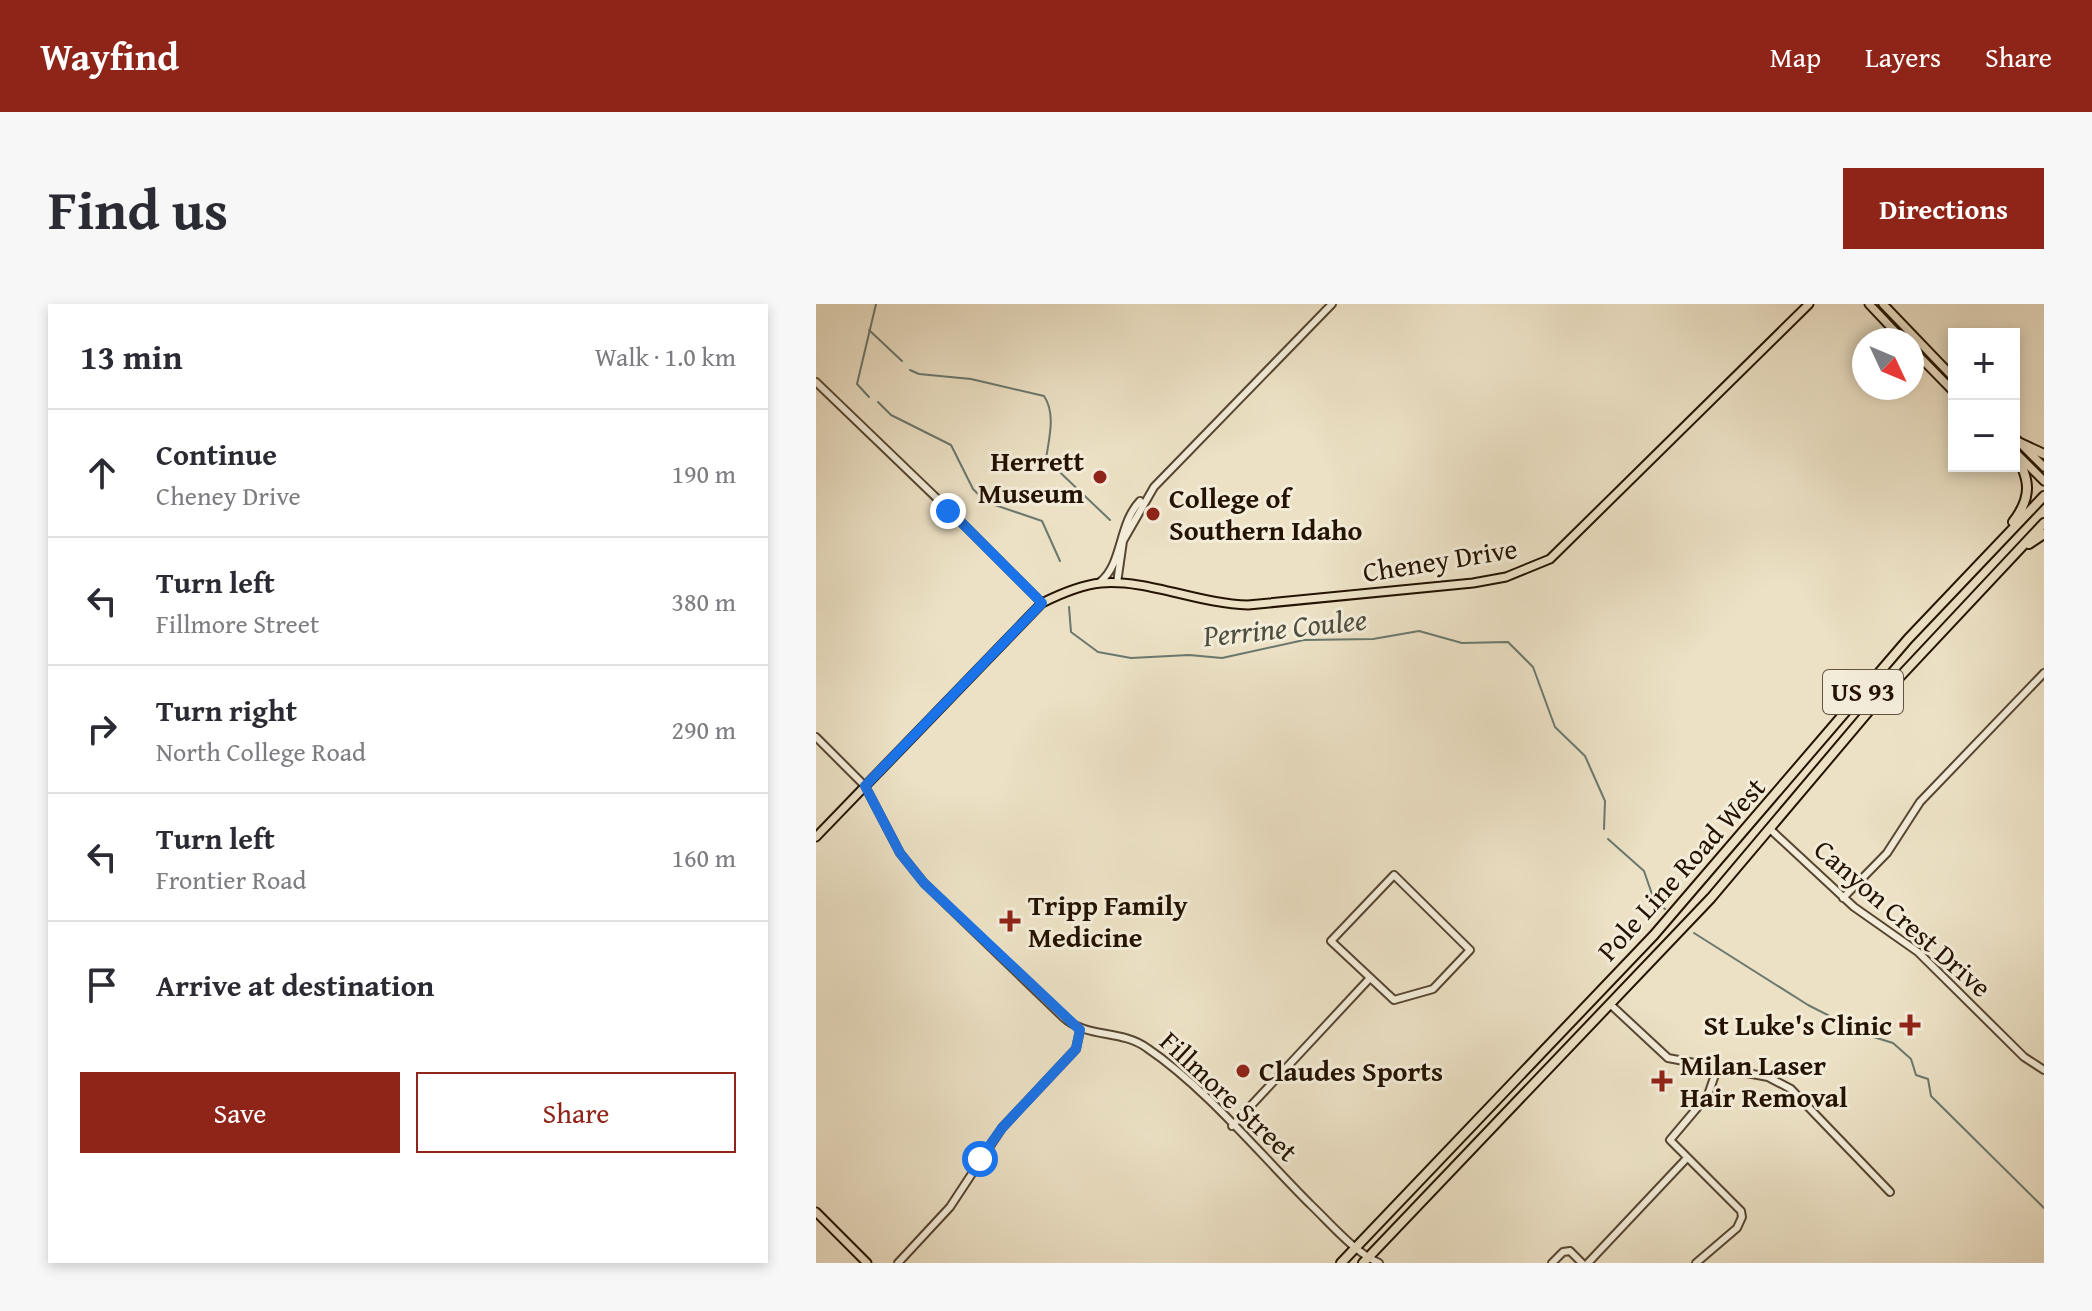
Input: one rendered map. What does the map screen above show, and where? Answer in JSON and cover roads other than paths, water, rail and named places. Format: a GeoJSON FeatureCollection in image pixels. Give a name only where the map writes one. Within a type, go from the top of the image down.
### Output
{"type":"FeatureCollection","features":[{"type":"Feature","properties":{"kind":"highway"},"geometry":{"type":"LineString","coordinates":[[2020,446],[2044,454]]}},
{"type":"Feature","properties":{"kind":"highway"},"geometry":{"type":"LineString","coordinates":[[1991,550],[2028,496],[2020,457]]}},
{"type":"Feature","properties":{"kind":"highway","name":"Pole Line Road West"},"geometry":{"type":"LineString","coordinates":[[1341,1263],[1654,935],[1908,639],[2044,496]]}},
{"type":"Feature","properties":{"kind":"highway","name":"Pole Line Road West"},"geometry":{"type":"LineString","coordinates":[[1366,1260],[1611,1005],[1771,830],[1879,699],[2044,523]]}},
{"type":"Feature","properties":{"kind":"highway"},"geometry":{"type":"LineString","coordinates":[[2009,559],[2044,534]]}},
{"type":"Feature","properties":{"kind":"main road","name":"Cheney Drive"},"geometry":{"type":"LineString","coordinates":[[1042,603],[1099,583],[1117,583],[1219,604],[1248,605],[1422,589],[1528,571],[1567,545],[1809,304]]}},
{"type":"Feature","properties":{"kind":"main road"},"geometry":{"type":"LineString","coordinates":[[1869,304],[1892,328]]}},
{"type":"Feature","properties":{"kind":"main road"},"geometry":{"type":"LineString","coordinates":[[1883,304],[1948,372]]}},
{"type":"Feature","properties":{"kind":"main road"},"geometry":{"type":"LineString","coordinates":[[1924,361],[1948,386]]}},
{"type":"Feature","properties":{"kind":"main road"},"geometry":{"type":"LineString","coordinates":[[2020,448],[2044,467]]}},
{"type":"Feature","properties":{"kind":"main road"},"geometry":{"type":"LineString","coordinates":[[2020,450],[2044,481]]}},
{"type":"Feature","properties":{"kind":"main road"},"geometry":{"type":"LineString","coordinates":[[816,837],[1042,603]]}},
{"type":"Feature","properties":{"kind":"main road"},"geometry":{"type":"LineString","coordinates":[[816,1212],[867,1263]]}},
{"type":"Feature","properties":{"kind":"street"},"geometry":{"type":"LineString","coordinates":[[1099,583],[1112,568],[1127,519],[1154,487],[1332,304]]}},
{"type":"Feature","properties":{"kind":"street"},"geometry":{"type":"LineString","coordinates":[[816,382],[949,510],[958,509],[957,518],[1042,603]]}},
{"type":"Feature","properties":{"kind":"street"},"geometry":{"type":"LineString","coordinates":[[1117,583],[1123,541],[1154,487]]}},
{"type":"Feature","properties":{"kind":"street"},"geometry":{"type":"LineString","coordinates":[[1843,898],[1887,853],[1920,802],[2044,673]]}},
{"type":"Feature","properties":{"kind":"street"},"geometry":{"type":"LineString","coordinates":[[816,737],[865,786],[900,853],[924,883],[1080,1030],[1076,1049],[999,1132],[950,1207],[898,1263]]}},
{"type":"Feature","properties":{"kind":"street","name":"Canyon Crest Drive"},"geometry":{"type":"LineString","coordinates":[[1771,830],[1843,898],[1918,952],[2024,1057],[2044,1070]]}},
{"type":"Feature","properties":{"kind":"street"},"geometry":{"type":"LineString","coordinates":[[1394,875],[1470,950],[1433,989],[1394,1000],[1370,978],[1331,941],[1394,875]]}},
{"type":"Feature","properties":{"kind":"street"},"geometry":{"type":"LineString","coordinates":[[1232,1126],[1370,978]]}},
{"type":"Feature","properties":{"kind":"street"},"geometry":{"type":"LineString","coordinates":[[1611,1005],[1668,1058],[1768,1077],[1791,1089],[1890,1192]]}},
{"type":"Feature","properties":{"kind":"street","name":"Fillmore Street"},"geometry":{"type":"LineString","coordinates":[[1080,1030],[1124,1037],[1150,1049],[1366,1260],[1379,1263]]}},
{"type":"Feature","properties":{"kind":"street"},"geometry":{"type":"LineString","coordinates":[[1696,1263],[1737,1228],[1742,1217],[1741,1211],[1670,1140],[1708,1095],[1717,1069]]}},
{"type":"Feature","properties":{"kind":"street"},"geometry":{"type":"LineString","coordinates":[[1552,1263],[1563,1252],[1570,1251],[1585,1263],[1687,1158]]}},
{"type":"Feature","properties":{"kind":"waterway","name":"Perrine Coulee"},"geometry":{"type":"LineString","coordinates":[[869,397],[857,384],[876,304]]}},
{"type":"Feature","properties":{"kind":"waterway","name":"Perrine Coulee"},"geometry":{"type":"LineString","coordinates":[[869,330],[902,361]]}},
{"type":"Feature","properties":{"kind":"waterway","name":"Perrine Coulee"},"geometry":{"type":"LineString","coordinates":[[910,370],[919,374],[971,379],[1044,396],[1051,418],[1046,459],[1110,520]]}},
{"type":"Feature","properties":{"kind":"waterway","name":"Perrine Coulee"},"geometry":{"type":"LineString","coordinates":[[878,402],[891,415],[951,445],[973,489],[986,502],[1042,521],[1060,561]]}},
{"type":"Feature","properties":{"kind":"waterway","name":"Perrine Coulee"},"geometry":{"type":"LineString","coordinates":[[1069,607],[1071,632],[1098,652],[1131,658],[1189,655],[1222,658],[1304,640],[1373,639],[1419,631],[1462,643],[1508,642],[1533,667],[1555,727],[1585,756],[1605,801],[1604,829]]}},
{"type":"Feature","properties":{"kind":"waterway","name":"Perrine Coulee"},"geometry":{"type":"LineString","coordinates":[[1608,839],[1644,871],[1654,900],[1665,909]]}},
{"type":"Feature","properties":{"kind":"waterway","name":"Perrine Coulee"},"geometry":{"type":"LineString","coordinates":[[1694,933],[1808,1005],[1867,1035],[1893,1043],[1911,1059],[1916,1075],[1928,1079],[1931,1096],[2044,1208]]}},
{"type":"Feature","properties":{"kind":"place","name":"Herrett Museum"},"geometry":{"type":"Point","coordinates":[1100,477]}},
{"type":"Feature","properties":{"kind":"place","name":"College of Southern Idaho"},"geometry":{"type":"Point","coordinates":[1153,514]}},
{"type":"Feature","properties":{"kind":"place","name":"Tripp Family Medicine"},"geometry":{"type":"Point","coordinates":[1010,921]}},
{"type":"Feature","properties":{"kind":"place","name":"St Luke's Clinic"},"geometry":{"type":"Point","coordinates":[1910,1025]}},
{"type":"Feature","properties":{"kind":"place","name":"Claudes Sports"},"geometry":{"type":"Point","coordinates":[1243,1071]}},
{"type":"Feature","properties":{"kind":"place","name":"Milan Laser Hair Removal"},"geometry":{"type":"Point","coordinates":[1662,1081]}}]}
